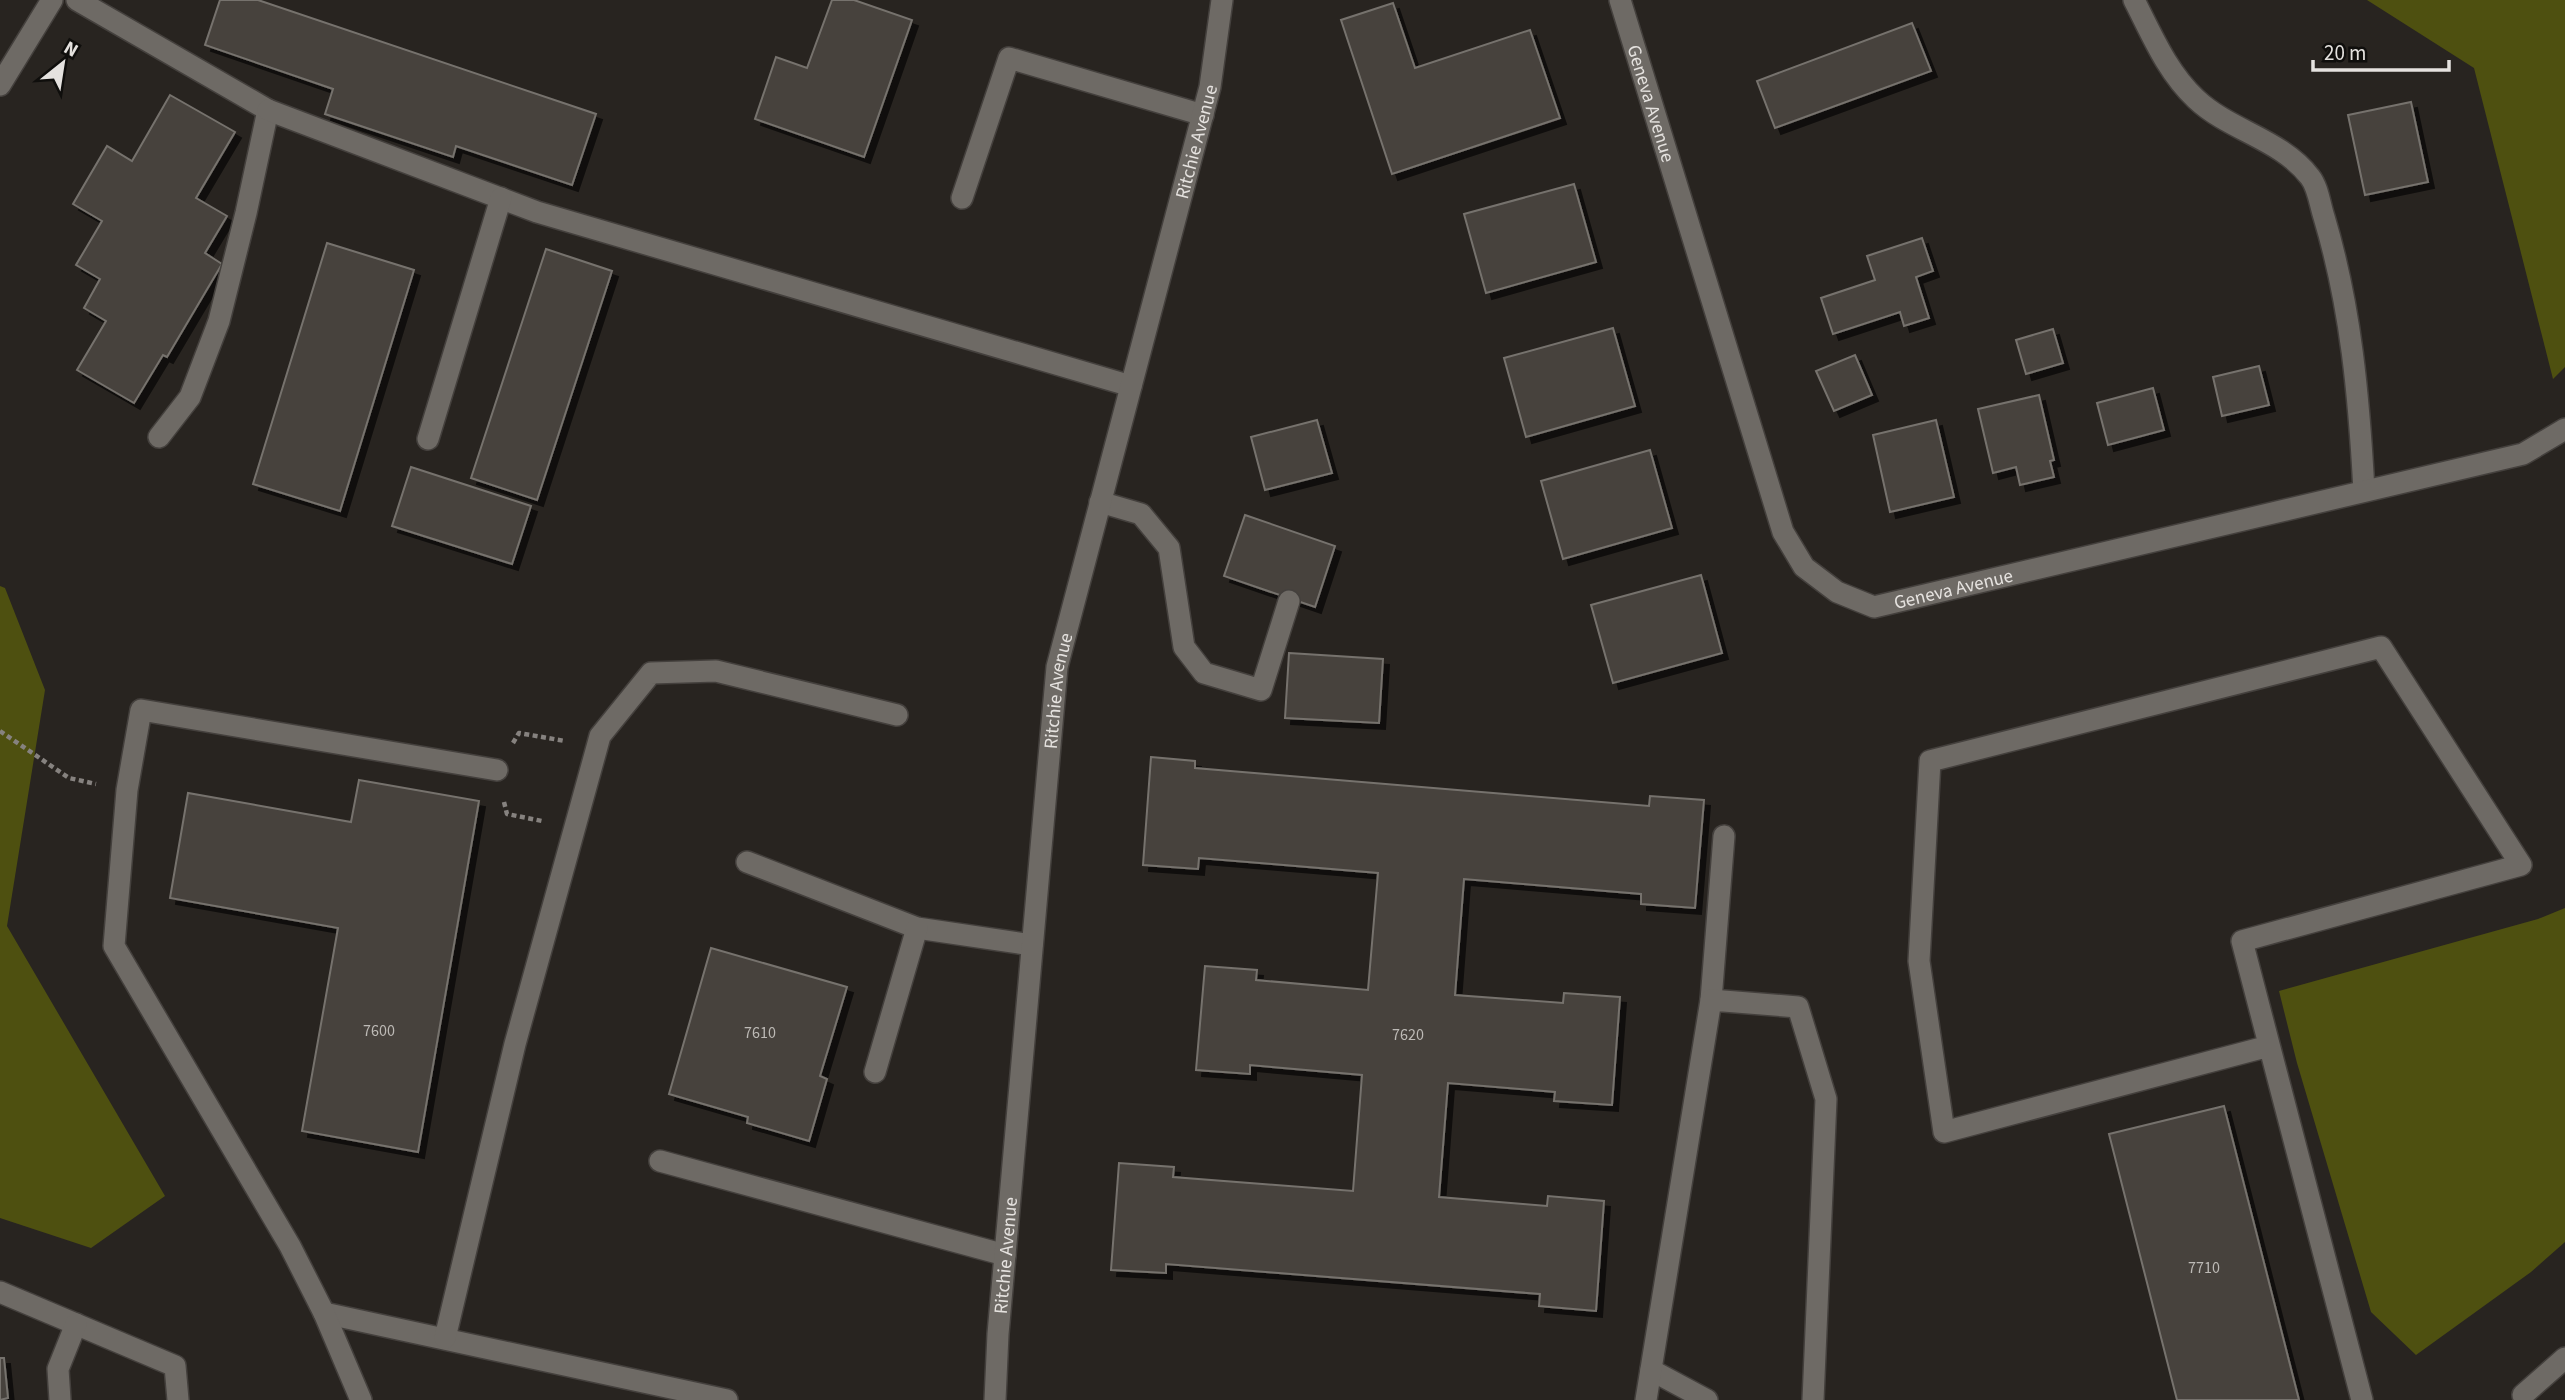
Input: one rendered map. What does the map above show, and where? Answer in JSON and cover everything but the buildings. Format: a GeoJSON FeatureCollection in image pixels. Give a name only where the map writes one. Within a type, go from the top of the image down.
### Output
{"type":"FeatureCollection","features":[{"type":"Feature","properties":{"kind":"street"},"geometry":{"type":"LineString","coordinates":[[0,85],[52,0]]}},
{"type":"Feature","properties":{"kind":"street"},"geometry":{"type":"LineString","coordinates":[[77,0],[268,110],[537,212],[1131,386]]}},
{"type":"Feature","properties":{"kind":"street","name":"Ritchie Avenue"},"geometry":{"type":"LineString","coordinates":[[995,1400],[1005,1255],[1057,667],[1210,87],[1222,0]]}},
{"type":"Feature","properties":{"kind":"street","name":"Geneva Avenue"},"geometry":{"type":"LineString","coordinates":[[1620,0],[1783,532],[1804,566],[1836,592],[1874,607],[2523,454],[2565,429]]}},
{"type":"Feature","properties":{"kind":"street"},"geometry":{"type":"LineString","coordinates":[[2134,0],[2168,67],[2197,100],[2235,125],[2287,153],[2312,178],[2333,247],[2350,322],[2360,398],[2364,491]]}},
{"type":"Feature","properties":{"kind":"street"},"geometry":{"type":"LineString","coordinates":[[962,198],[1009,58],[1203,115]]}},
{"type":"Feature","properties":{"kind":"street"},"geometry":{"type":"LineString","coordinates":[[159,437],[190,397],[219,321],[268,110]]}},
{"type":"Feature","properties":{"kind":"street"},"geometry":{"type":"LineString","coordinates":[[428,439],[501,198]]}},
{"type":"Feature","properties":{"kind":"street"},"geometry":{"type":"LineString","coordinates":[[1100,502],[1141,514],[1169,548],[1184,647],[1204,673],[1261,690],[1289,601]]}},
{"type":"Feature","properties":{"kind":"street"},"geometry":{"type":"LineString","coordinates":[[2269,1046],[1944,1132],[1919,961],[1930,761],[2381,647],[2521,865],[2242,941],[2362,1400]]}},
{"type":"Feature","properties":{"kind":"street"},"geometry":{"type":"LineString","coordinates":[[445,1338],[515,1044],[600,736],[651,673],[716,671],[897,715]]}},
{"type":"Feature","properties":{"kind":"street"},"geometry":{"type":"LineString","coordinates":[[361,1400],[324,1312],[290,1246],[114,946],[127,790],[141,710],[497,770]]}},
{"type":"Feature","properties":{"kind":"street"},"geometry":{"type":"LineString","coordinates":[[1646,1400],[1711,1000],[1724,836]]}},
{"type":"Feature","properties":{"kind":"street"},"geometry":{"type":"LineString","coordinates":[[747,862],[917,928],[1032,946]]}},
{"type":"Feature","properties":{"kind":"street"},"geometry":{"type":"LineString","coordinates":[[875,1072],[917,928]]}},
{"type":"Feature","properties":{"kind":"street"},"geometry":{"type":"LineString","coordinates":[[1711,1000],[1798,1007],[1826,1099],[1812,1400]]}},
{"type":"Feature","properties":{"kind":"street"},"geometry":{"type":"LineString","coordinates":[[660,1161],[1005,1255]]}},
{"type":"Feature","properties":{"kind":"street"},"geometry":{"type":"LineString","coordinates":[[0,1292],[175,1366],[178,1400]]}},
{"type":"Feature","properties":{"kind":"street"},"geometry":{"type":"LineString","coordinates":[[324,1312],[727,1400]]}},
{"type":"Feature","properties":{"kind":"street"},"geometry":{"type":"LineString","coordinates":[[60,1400],[58,1369],[76,1324]]}},
{"type":"Feature","properties":{"kind":"street"},"geometry":{"type":"LineString","coordinates":[[2523,1395],[2565,1358]]}},
{"type":"Feature","properties":{"kind":"street"},"geometry":{"type":"LineString","coordinates":[[1651,1370],[1707,1400]]}},
{"type":"Feature","properties":{"kind":"path"},"geometry":{"type":"LineString","coordinates":[[0,731],[69,778],[127,790]]}},
{"type":"Feature","properties":{"kind":"path"},"geometry":{"type":"LineString","coordinates":[[519,733],[597,747]]}},
{"type":"Feature","properties":{"kind":"shaded area"},"geometry":{"type":"Polygon","coordinates":[[[2367,0],[2565,0],[2565,367],[2553,379],[2474,68],[2367,0]]]}},
{"type":"Feature","properties":{"kind":"shaded area"},"geometry":{"type":"Polygon","coordinates":[[[0,586],[5,588],[45,690],[7,926],[165,1196],[91,1248],[0,1218],[0,586]]]}},
{"type":"Feature","properties":{"kind":"shaded area"},"geometry":{"type":"Polygon","coordinates":[[[2565,908],[2565,1242],[2531,1272],[2416,1355],[2371,1312],[2297,1063],[2279,991],[2538,919],[2565,908]]]}}]}
